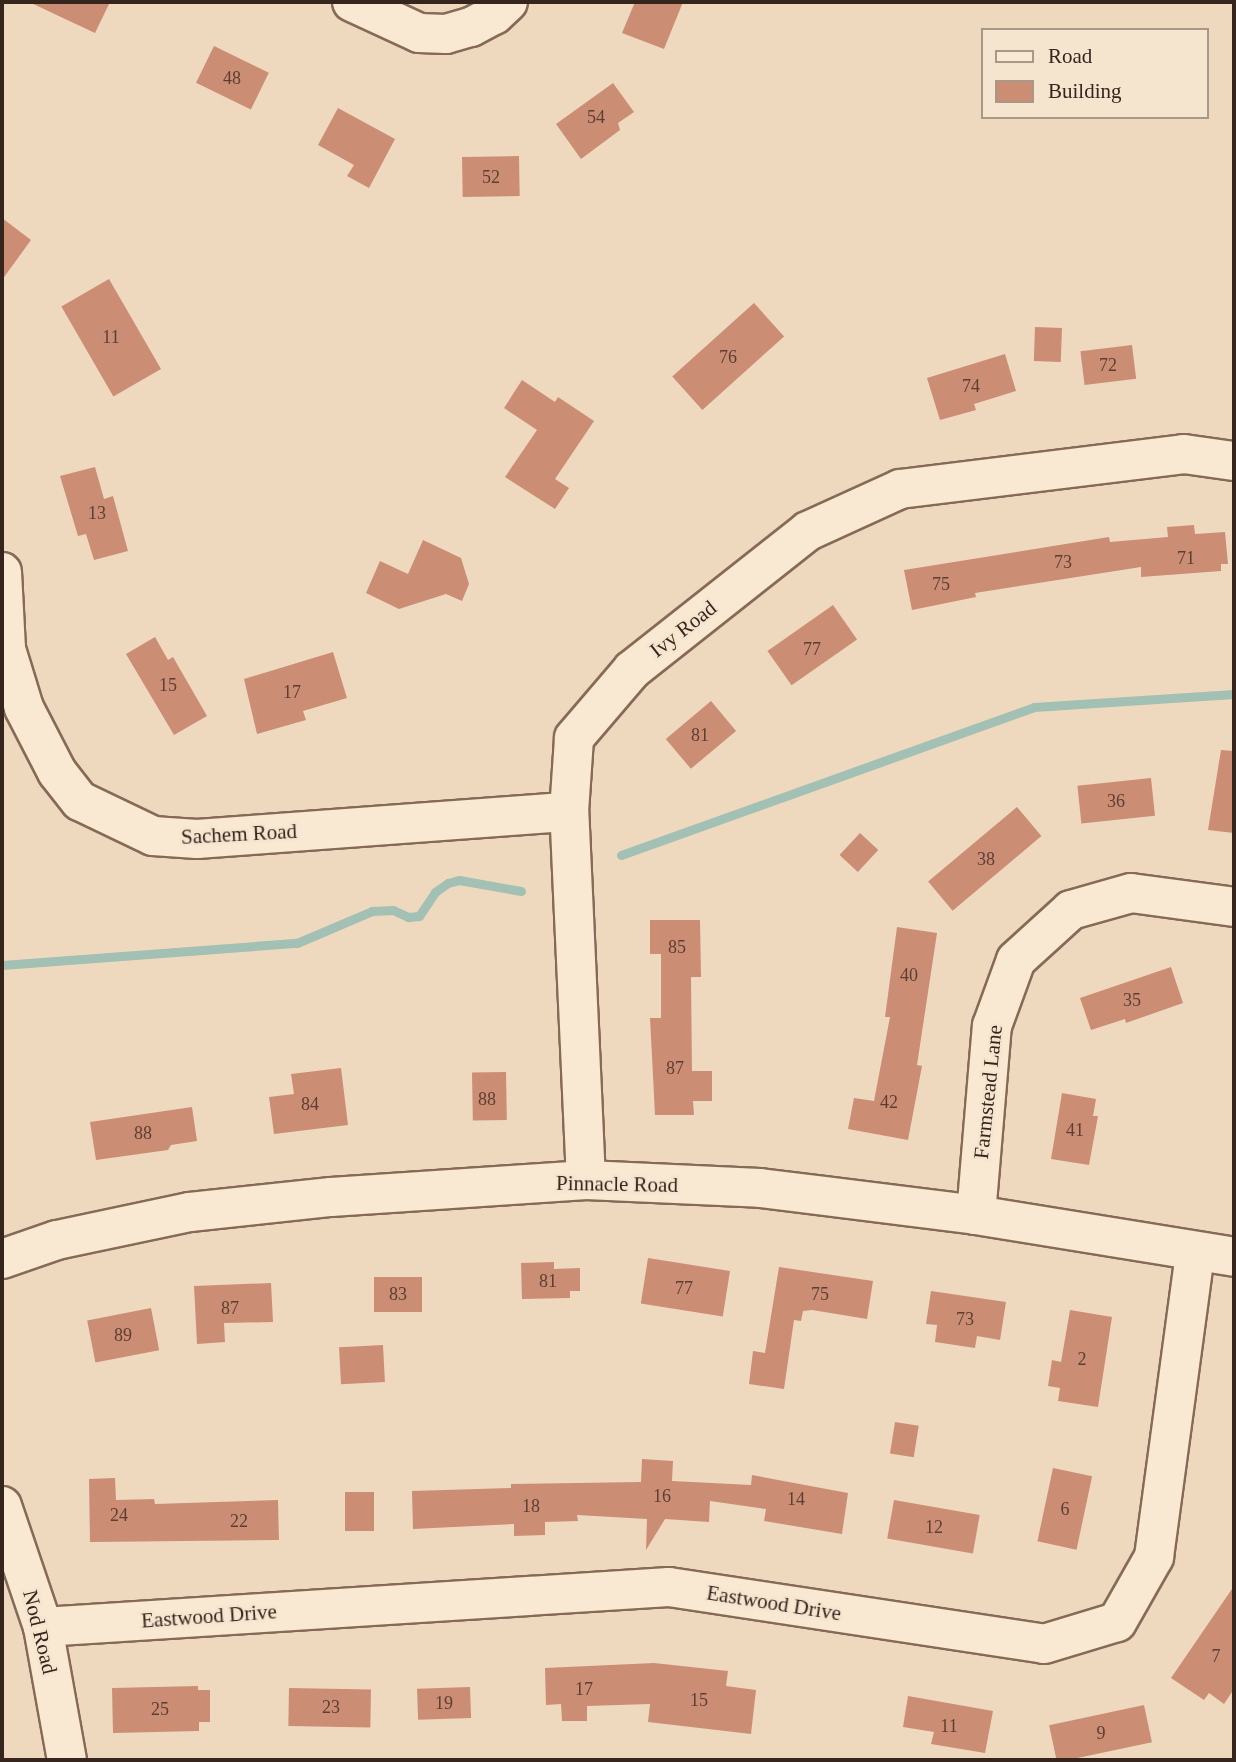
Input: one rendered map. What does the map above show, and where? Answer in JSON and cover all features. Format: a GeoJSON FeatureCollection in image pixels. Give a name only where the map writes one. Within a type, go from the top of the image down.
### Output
{"type":"FeatureCollection","features":[{"type":"Feature","properties":{"kind":"street"},"geometry":{"type":"LineString","coordinates":[[352,2],[419,33],[446,34],[471,27],[494,15],[508,2]]}},
{"type":"Feature","properties":{"kind":"street","name":"Ivy Road"},"geometry":{"type":"LineString","coordinates":[[586,1180],[569,812],[574,738],[632,670],[808,531],[900,489],[1184,454],[1234,461]]}},
{"type":"Feature","properties":{"kind":"street","name":"Sachem Road"},"geometry":{"type":"LineString","coordinates":[[2,572],[6,649],[24,708],[57,772],[80,801],[153,836],[197,839],[569,812]]}},
{"type":"Feature","properties":{"kind":"street","name":"Farmstead Lane"},"geometry":{"type":"LineString","coordinates":[[975,1215],[992,1026],[1016,960],[1072,910],[1131,893],[1234,907]]}},
{"type":"Feature","properties":{"kind":"street","name":"Pinnacle Road"},"geometry":{"type":"LineString","coordinates":[[2,1259],[57,1240],[190,1212],[331,1198],[586,1180],[760,1188],[975,1215],[1234,1257]]}},
{"type":"Feature","properties":{"kind":"street","name":"Eastwood Drive"},"geometry":{"type":"LineString","coordinates":[[43,1627],[669,1587],[1044,1644],[1117,1622],[1154,1557],[1195,1252]]}},
{"type":"Feature","properties":{"kind":"street","name":"Nod Road"},"geometry":{"type":"LineString","coordinates":[[2,1506],[43,1627],[67,1760]]}},
{"type":"Feature","properties":{"kind":"building"},"geometry":{"type":"Polygon","coordinates":[[[29,2],[110,2],[95,33],[29,2]]]}},
{"type":"Feature","properties":{"kind":"building"},"geometry":{"type":"Polygon","coordinates":[[[635,2],[683,2],[664,49],[622,33],[635,2]]]}},
{"type":"Feature","properties":{"kind":"building"},"geometry":{"type":"Polygon","coordinates":[[[214,46],[269,73],[251,110],[196,83],[214,46]]]}},
{"type":"Feature","properties":{"kind":"building"},"geometry":{"type":"Polygon","coordinates":[[[613,83],[634,112],[618,123],[620,130],[581,159],[556,124],[613,83]]]}},
{"type":"Feature","properties":{"kind":"building"},"geometry":{"type":"Polygon","coordinates":[[[338,108],[395,139],[369,188],[347,176],[354,165],[318,145],[338,108]]]}},
{"type":"Feature","properties":{"kind":"building"},"geometry":{"type":"Polygon","coordinates":[[[519,156],[520,196],[463,197],[462,157],[519,156]]]}},
{"type":"Feature","properties":{"kind":"building"},"geometry":{"type":"Polygon","coordinates":[[[2,218],[31,240],[2,280],[2,218]]]}},
{"type":"Feature","properties":{"kind":"building"},"geometry":{"type":"Polygon","coordinates":[[[109,279],[161,369],[113,397],[61,306],[109,279]]]}},
{"type":"Feature","properties":{"kind":"building"},"geometry":{"type":"Polygon","coordinates":[[[754,303],[784,336],[702,410],[672,377],[754,303]]]}},
{"type":"Feature","properties":{"kind":"building"},"geometry":{"type":"Polygon","coordinates":[[[1035,327],[1062,328],[1061,362],[1034,361],[1035,327]]]}},
{"type":"Feature","properties":{"kind":"building"},"geometry":{"type":"Polygon","coordinates":[[[1132,345],[1136,379],[1085,385],[1080,351],[1132,345]]]}},
{"type":"Feature","properties":{"kind":"building"},"geometry":{"type":"Polygon","coordinates":[[[1005,354],[1016,391],[974,404],[976,410],[940,420],[927,378],[1005,354]]]}},
{"type":"Feature","properties":{"kind":"building"},"geometry":{"type":"Polygon","coordinates":[[[522,380],[555,402],[558,397],[594,421],[555,479],[569,488],[555,509],[505,477],[537,430],[504,408],[522,380]]]}},
{"type":"Feature","properties":{"kind":"building"},"geometry":{"type":"Polygon","coordinates":[[[95,467],[104,499],[113,496],[128,551],[94,560],[86,534],[78,536],[60,476],[95,467]]]}},
{"type":"Feature","properties":{"kind":"building"},"geometry":{"type":"Polygon","coordinates":[[[1194,525],[1195,534],[1225,532],[1228,564],[1221,564],[1221,571],[1141,577],[1141,567],[975,593],[976,597],[912,610],[904,570],[1109,537],[1110,542],[1168,537],[1167,527],[1194,525]]]}},
{"type":"Feature","properties":{"kind":"building"},"geometry":{"type":"Polygon","coordinates":[[[423,540],[461,558],[469,584],[462,601],[446,594],[399,609],[366,593],[380,561],[408,574],[423,540]]]}},
{"type":"Feature","properties":{"kind":"building"},"geometry":{"type":"Polygon","coordinates":[[[833,605],[857,639],[792,685],[767,651],[833,605]]]}},
{"type":"Feature","properties":{"kind":"building"},"geometry":{"type":"Polygon","coordinates":[[[155,637],[168,660],[173,657],[207,716],[174,735],[126,654],[155,637]]]}},
{"type":"Feature","properties":{"kind":"building"},"geometry":{"type":"Polygon","coordinates":[[[333,652],[347,698],[303,711],[306,720],[257,734],[244,679],[333,652]]]}},
{"type":"Feature","properties":{"kind":"building"},"geometry":{"type":"Polygon","coordinates":[[[711,701],[736,731],[691,769],[666,739],[711,701]]]}},
{"type":"Feature","properties":{"kind":"building"},"geometry":{"type":"Polygon","coordinates":[[[1221,750],[1234,751],[1234,833],[1208,830],[1221,750]]]}},
{"type":"Feature","properties":{"kind":"building"},"geometry":{"type":"Polygon","coordinates":[[[1151,778],[1155,816],[1081,824],[1077,786],[1151,778]]]}},
{"type":"Feature","properties":{"kind":"building"},"geometry":{"type":"Polygon","coordinates":[[[1017,807],[1041,836],[953,911],[928,882],[1017,807]]]}},
{"type":"Feature","properties":{"kind":"building"},"geometry":{"type":"Polygon","coordinates":[[[860,833],[878,850],[858,872],[840,855],[860,833]]]}},
{"type":"Feature","properties":{"kind":"building"},"geometry":{"type":"Polygon","coordinates":[[[650,920],[700,920],[701,977],[691,977],[692,1071],[712,1071],[712,1101],[693,1101],[694,1115],[655,1115],[650,1018],[661,1018],[661,954],[650,954],[650,920]]]}},
{"type":"Feature","properties":{"kind":"building"},"geometry":{"type":"Polygon","coordinates":[[[897,927],[937,933],[917,1065],[922,1066],[908,1140],[848,1129],[854,1098],[874,1101],[890,1017],[885,1017],[897,927]]]}},
{"type":"Feature","properties":{"kind":"building"},"geometry":{"type":"Polygon","coordinates":[[[1171,967],[1183,1003],[1126,1023],[1125,1019],[1091,1030],[1080,998],[1171,967]]]}},
{"type":"Feature","properties":{"kind":"building"},"geometry":{"type":"Polygon","coordinates":[[[341,1068],[348,1125],[274,1134],[269,1097],[294,1094],[291,1074],[341,1068]]]}},
{"type":"Feature","properties":{"kind":"building"},"geometry":{"type":"Polygon","coordinates":[[[506,1072],[507,1120],[473,1121],[472,1073],[506,1072]]]}},
{"type":"Feature","properties":{"kind":"building"},"geometry":{"type":"Polygon","coordinates":[[[1062,1093],[1096,1099],[1093,1116],[1098,1116],[1089,1165],[1051,1159],[1062,1093]]]}},
{"type":"Feature","properties":{"kind":"building"},"geometry":{"type":"Polygon","coordinates":[[[192,1107],[197,1141],[171,1145],[168,1150],[96,1160],[90,1122],[192,1107]]]}},
{"type":"Feature","properties":{"kind":"building"},"geometry":{"type":"Polygon","coordinates":[[[648,1258],[730,1271],[723,1316],[641,1303],[648,1258]]]}},
{"type":"Feature","properties":{"kind":"building"},"geometry":{"type":"Polygon","coordinates":[[[554,1262],[554,1269],[580,1268],[580,1291],[570,1291],[570,1298],[522,1299],[521,1263],[554,1262]]]}},
{"type":"Feature","properties":{"kind":"building"},"geometry":{"type":"Polygon","coordinates":[[[779,1267],[873,1281],[867,1319],[812,1310],[803,1311],[801,1321],[794,1320],[784,1389],[749,1384],[753,1351],[765,1353],[779,1267]]]}},
{"type":"Feature","properties":{"kind":"building"},"geometry":{"type":"Polygon","coordinates":[[[374,1277],[422,1277],[422,1312],[374,1312],[374,1277]]]}},
{"type":"Feature","properties":{"kind":"building"},"geometry":{"type":"Polygon","coordinates":[[[271,1283],[273,1322],[224,1323],[225,1342],[197,1344],[194,1286],[271,1283]]]}},
{"type":"Feature","properties":{"kind":"building"},"geometry":{"type":"Polygon","coordinates":[[[931,1291],[1006,1302],[1000,1340],[977,1336],[975,1348],[935,1342],[937,1325],[926,1324],[931,1291]]]}},
{"type":"Feature","properties":{"kind":"building"},"geometry":{"type":"Polygon","coordinates":[[[151,1308],[159,1350],[95,1363],[87,1320],[151,1308]]]}},
{"type":"Feature","properties":{"kind":"building"},"geometry":{"type":"Polygon","coordinates":[[[1070,1310],[1112,1317],[1098,1407],[1058,1401],[1060,1388],[1048,1386],[1052,1360],[1061,1362],[1070,1310]]]}},
{"type":"Feature","properties":{"kind":"building"},"geometry":{"type":"Polygon","coordinates":[[[383,1345],[385,1382],[341,1384],[339,1347],[383,1345]]]}},
{"type":"Feature","properties":{"kind":"building"},"geometry":{"type":"Polygon","coordinates":[[[895,1422],[919,1426],[914,1457],[890,1454],[895,1422]]]}},
{"type":"Feature","properties":{"kind":"building"},"geometry":{"type":"Polygon","coordinates":[[[642,1459],[673,1461],[672,1481],[751,1485],[752,1475],[848,1493],[842,1534],[764,1521],[766,1509],[710,1501],[709,1522],[665,1519],[646,1550],[647,1519],[577,1515],[578,1521],[545,1522],[545,1535],[514,1536],[514,1524],[413,1529],[412,1491],[511,1488],[511,1484],[641,1482],[642,1459]]]}},
{"type":"Feature","properties":{"kind":"building"},"geometry":{"type":"Polygon","coordinates":[[[1053,1468],[1092,1476],[1077,1550],[1037,1541],[1053,1468]]]}},
{"type":"Feature","properties":{"kind":"building"},"geometry":{"type":"Polygon","coordinates":[[[115,1478],[116,1500],[154,1499],[155,1504],[278,1500],[279,1540],[90,1542],[89,1479],[115,1478]]]}},
{"type":"Feature","properties":{"kind":"building"},"geometry":{"type":"Polygon","coordinates":[[[345,1492],[374,1492],[374,1531],[345,1531],[345,1492]]]}},
{"type":"Feature","properties":{"kind":"building"},"geometry":{"type":"Polygon","coordinates":[[[894,1500],[980,1515],[973,1554],[887,1538],[894,1500]]]}},
{"type":"Feature","properties":{"kind":"building"},"geometry":{"type":"Polygon","coordinates":[[[1234,1586],[1234,1689],[1224,1704],[1209,1693],[1204,1700],[1171,1678],[1234,1586]]]}},
{"type":"Feature","properties":{"kind":"building"},"geometry":{"type":"Polygon","coordinates":[[[654,1663],[728,1671],[726,1686],[756,1690],[751,1734],[648,1722],[650,1704],[587,1706],[587,1721],[562,1721],[561,1704],[546,1705],[545,1668],[654,1663]]]}},
{"type":"Feature","properties":{"kind":"building"},"geometry":{"type":"Polygon","coordinates":[[[198,1686],[198,1690],[210,1690],[210,1722],[199,1722],[199,1731],[113,1733],[112,1688],[198,1686]]]}},
{"type":"Feature","properties":{"kind":"building"},"geometry":{"type":"Polygon","coordinates":[[[470,1687],[471,1718],[418,1720],[417,1689],[470,1687]]]}},
{"type":"Feature","properties":{"kind":"building"},"geometry":{"type":"Polygon","coordinates":[[[289,1688],[371,1689],[370,1727],[288,1726],[289,1688]]]}},
{"type":"Feature","properties":{"kind":"building"},"geometry":{"type":"Polygon","coordinates":[[[908,1696],[993,1711],[985,1753],[931,1744],[934,1732],[903,1727],[908,1696]]]}},
{"type":"Feature","properties":{"kind":"building"},"geometry":{"type":"Polygon","coordinates":[[[1144,1705],[1152,1742],[1068,1760],[1057,1760],[1049,1725],[1144,1705]]]}},
{"type":"Feature","properties":{"kind":"waterway"},"geometry":{"type":"LineString","coordinates":[[621,855],[1034,707],[1234,694]]}},
{"type":"Feature","properties":{"kind":"waterway"},"geometry":{"type":"LineString","coordinates":[[2,965],[297,943],[372,911],[393,910],[408,917],[419,916],[435,892],[448,883],[459,880],[521,891]]}}]}
